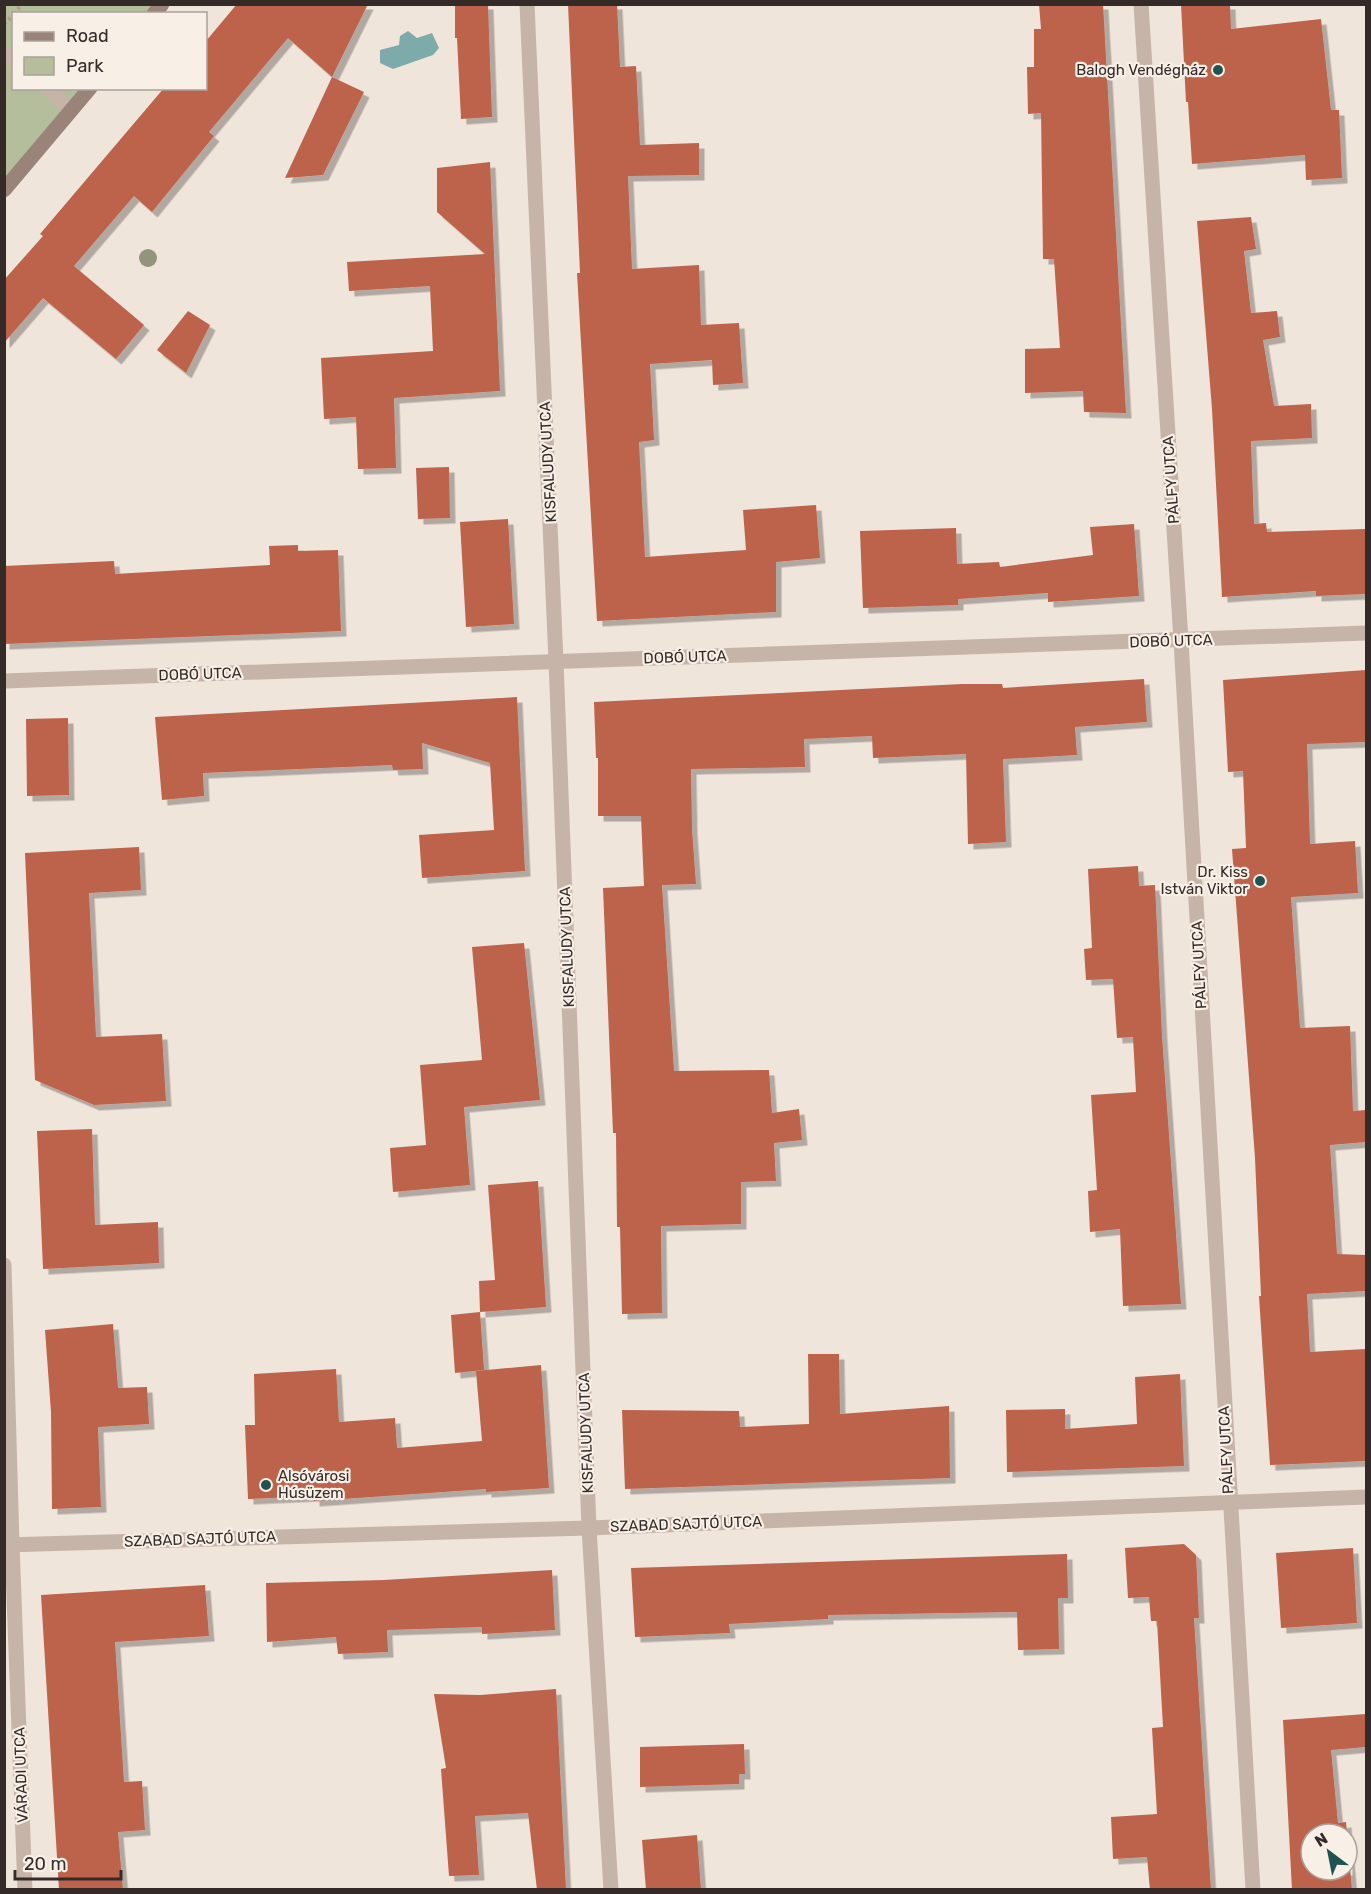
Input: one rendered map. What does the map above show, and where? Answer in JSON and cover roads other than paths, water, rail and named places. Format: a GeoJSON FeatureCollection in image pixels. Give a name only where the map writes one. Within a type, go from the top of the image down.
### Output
{"type":"FeatureCollection","features":[{"type":"Feature","properties":{"kind":"street","name":"KISFALUDY UTCA"},"geometry":{"type":"LineString","coordinates":[[527,4],[556,661],[589,1528],[611,1890]]}},
{"type":"Feature","properties":{"kind":"street","name":"PÁLFY UTCA"},"geometry":{"type":"LineString","coordinates":[[1141,4],[1181,641],[1253,1890]]}},
{"type":"Feature","properties":{"kind":"street"},"geometry":{"type":"LineString","coordinates":[[4,189],[88,90]]}},
{"type":"Feature","properties":{"kind":"street","name":"DOBÓ UTCA"},"geometry":{"type":"LineString","coordinates":[[4,681],[1366,633]]}},
{"type":"Feature","properties":{"kind":"street","name":"VÁRADI UTCA"},"geometry":{"type":"LineString","coordinates":[[4,1264],[8,1544],[25,1890]]}},
{"type":"Feature","properties":{"kind":"street","name":"SZABAD SAJTÓ UTCA"},"geometry":{"type":"LineString","coordinates":[[8,1544],[589,1528],[1366,1497]]}},
{"type":"Feature","properties":{"kind":"lane"},"geometry":{"type":"LineString","coordinates":[[48,90],[71,111]]}},
{"type":"Feature","properties":{"kind":"water"},"geometry":{"type":"Polygon","coordinates":[[[408,31],[417,38],[432,33],[439,48],[433,55],[393,69],[380,63],[380,50],[399,45],[400,36],[408,31]]]}},
{"type":"Feature","properties":{"kind":"place","name":"Balogh Vendégház"},"geometry":{"type":"Point","coordinates":[1218,70]}},
{"type":"Feature","properties":{"kind":"place","name":"Dr. Kiss István Viktor"},"geometry":{"type":"Point","coordinates":[1260,881]}},
{"type":"Feature","properties":{"kind":"place","name":"Alsóvárosi Húsüzem"},"geometry":{"type":"Point","coordinates":[266,1485]}}]}
